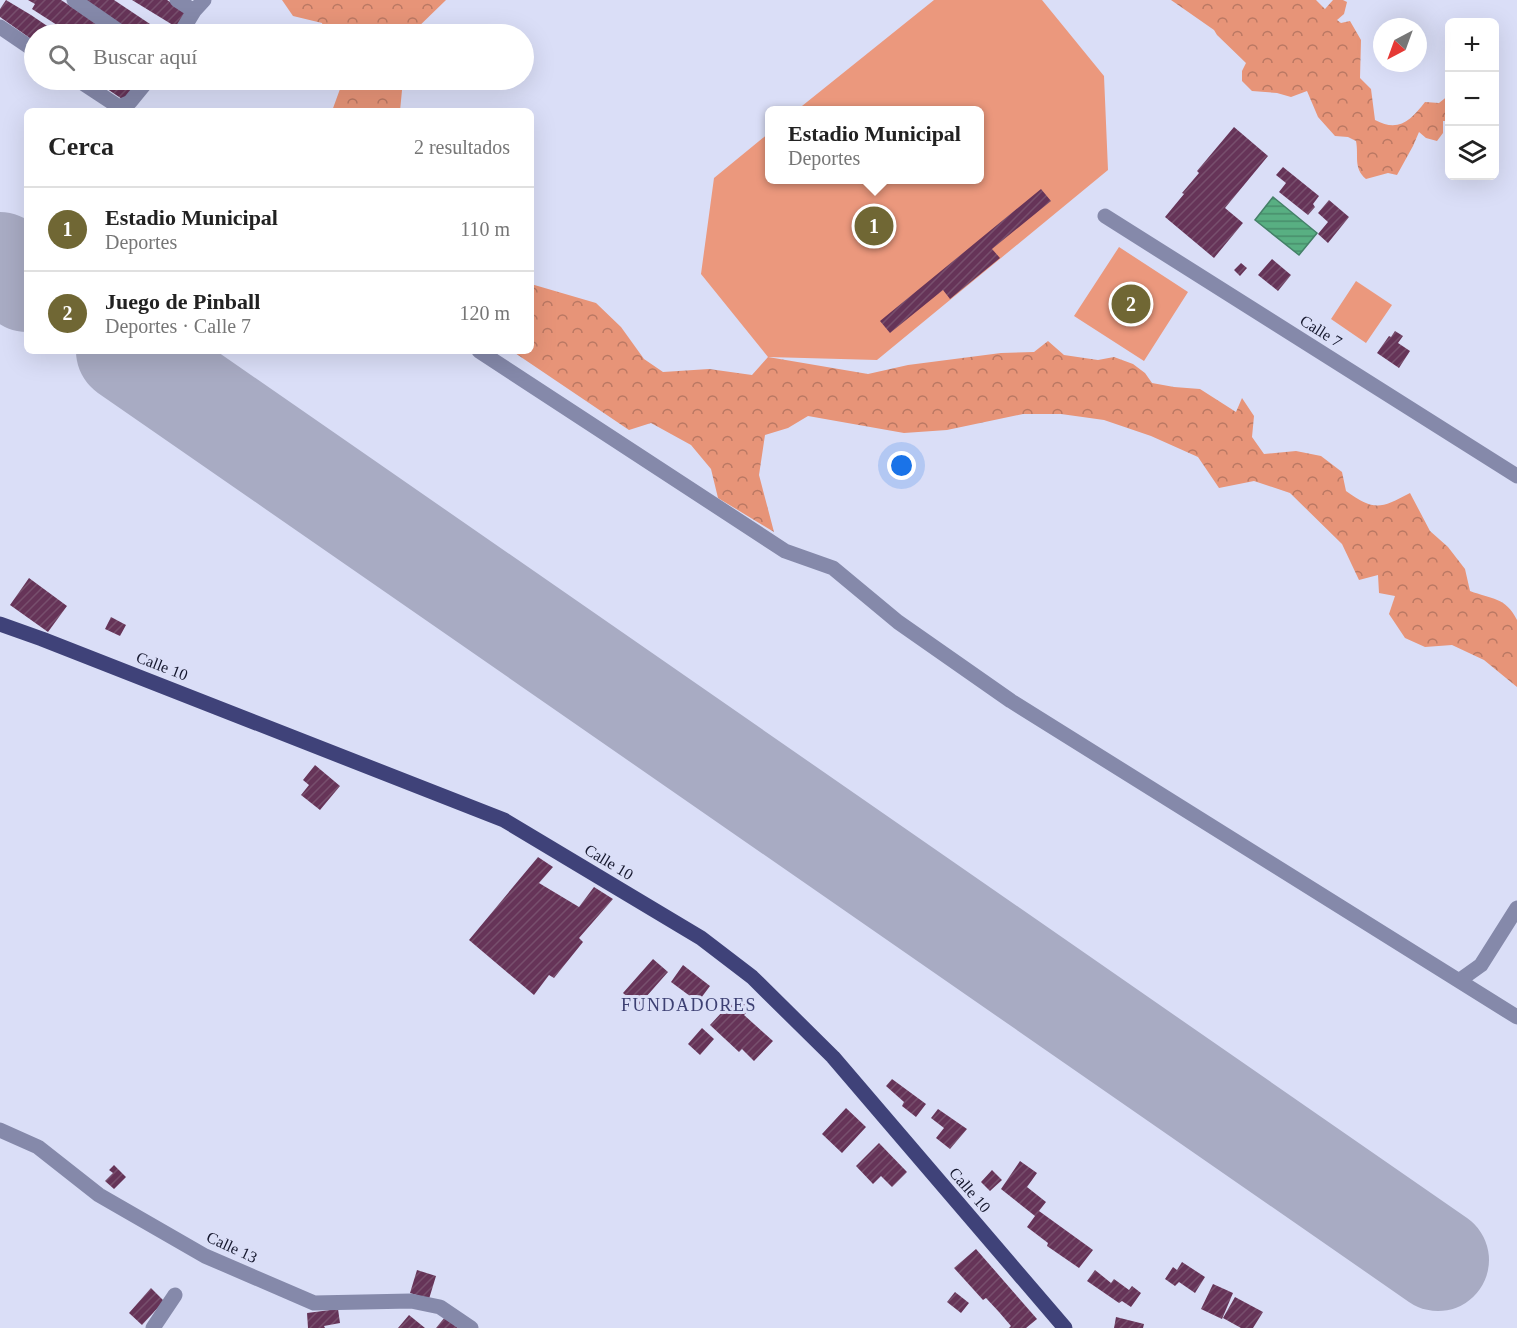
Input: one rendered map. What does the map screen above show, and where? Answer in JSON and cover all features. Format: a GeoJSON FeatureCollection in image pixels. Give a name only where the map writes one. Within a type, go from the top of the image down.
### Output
{"type":"FeatureCollection","features":[{"type":"Feature","properties":{"kind":"main road","name":"Calle 10"},"geometry":{"type":"LineString","coordinates":[[0,624],[504,820],[701,938],[752,977],[833,1057],[1065,1328]]}},
{"type":"Feature","properties":{"kind":"street"},"geometry":{"type":"LineString","coordinates":[[74,0],[109,24]]}},
{"type":"Feature","properties":{"kind":"street"},"geometry":{"type":"LineString","coordinates":[[177,0],[199,6],[187,24]]}},
{"type":"Feature","properties":{"kind":"street"},"geometry":{"type":"LineString","coordinates":[[0,27],[24,43]]}},
{"type":"Feature","properties":{"kind":"street"},"geometry":{"type":"LineString","coordinates":[[94,90],[119,106],[130,108],[130,102],[140,90]]}},
{"type":"Feature","properties":{"kind":"street","name":"Calle 7"},"geometry":{"type":"LineString","coordinates":[[1105,216],[1517,476]]}},
{"type":"Feature","properties":{"kind":"street"},"geometry":{"type":"LineString","coordinates":[[484,354],[785,551],[833,568],[898,622],[1011,701],[1517,1017]]}},
{"type":"Feature","properties":{"kind":"street"},"geometry":{"type":"LineString","coordinates":[[1460,980],[1481,965],[1517,908]]}},
{"type":"Feature","properties":{"kind":"street","name":"Calle 13"},"geometry":{"type":"LineString","coordinates":[[0,1130],[38,1147],[99,1195],[205,1256],[314,1302],[411,1301],[440,1307],[471,1328]]}},
{"type":"Feature","properties":{"kind":"street"},"geometry":{"type":"LineString","coordinates":[[153,1328],[175,1294]]}},
{"type":"Feature","properties":{"kind":"green space"},"geometry":{"type":"Polygon","coordinates":[[[282,0],[446,0],[421,24],[322,24],[293,16],[282,0]]]}},
{"type":"Feature","properties":{"kind":"green space"},"geometry":{"type":"Polygon","coordinates":[[[1171,0],[1316,0],[1325,9],[1333,0],[1343,0],[1347,2],[1344,14],[1337,20],[1341,23],[1350,21],[1361,40],[1360,78],[1371,89],[1375,120],[1383,124],[1398,125],[1415,114],[1425,102],[1439,103],[1445,98],[1443,133],[1437,141],[1426,138],[1419,132],[1397,175],[1388,173],[1366,179],[1359,171],[1356,141],[1348,137],[1335,136],[1318,117],[1307,91],[1291,97],[1277,93],[1252,91],[1242,81],[1242,71],[1246,63],[1214,30],[1171,0]]]}},
{"type":"Feature","properties":{"kind":"green space"},"geometry":{"type":"Polygon","coordinates":[[[340,90],[402,90],[400,108],[333,108],[340,90]]]}},
{"type":"Feature","properties":{"kind":"green space"},"geometry":{"type":"Polygon","coordinates":[[[534,285],[596,303],[621,327],[644,359],[663,372],[709,369],[752,375],[768,357],[868,374],[908,365],[1001,353],[1034,352],[1048,341],[1064,355],[1098,360],[1114,357],[1133,364],[1145,373],[1152,383],[1200,389],[1236,412],[1242,398],[1254,416],[1252,437],[1264,454],[1296,451],[1321,456],[1342,472],[1346,491],[1364,502],[1371,505],[1384,505],[1410,493],[1430,531],[1448,547],[1465,569],[1470,591],[1503,603],[1513,612],[1517,620],[1517,687],[1484,660],[1452,645],[1425,647],[1405,638],[1389,614],[1395,596],[1379,593],[1378,575],[1359,580],[1342,544],[1290,493],[1254,481],[1219,488],[1198,457],[1151,436],[1104,420],[1061,414],[1023,414],[947,430],[904,433],[808,416],[788,428],[765,435],[759,475],[774,532],[718,498],[711,469],[691,445],[651,423],[629,430],[516,354],[534,354],[534,285]]]}},
{"type":"Feature","properties":{"kind":"shaded area"},"geometry":{"type":"Polygon","coordinates":[[[934,0],[1042,0],[1104,76],[1108,170],[877,360],[768,357],[701,274],[714,178],[765,136],[765,184],[984,184],[984,106],[802,106],[934,0]]]}},
{"type":"Feature","properties":{"kind":"shaded area"},"geometry":{"type":"Polygon","coordinates":[[[1273,197],[1317,233],[1299,255],[1255,220],[1273,197]]]}},
{"type":"Feature","properties":{"kind":"shaded area"},"geometry":{"type":"Polygon","coordinates":[[[1119,247],[1188,292],[1144,361],[1074,316],[1119,247]]]}},
{"type":"Feature","properties":{"kind":"shaded area"},"geometry":{"type":"Polygon","coordinates":[[[1356,281],[1392,305],[1366,343],[1331,319],[1356,281]]]}},
{"type":"Feature","properties":{"kind":"building"},"geometry":{"type":"Polygon","coordinates":[[[6,0],[44,24],[24,24],[24,34],[0,17],[0,9],[6,0]]]}},
{"type":"Feature","properties":{"kind":"building"},"geometry":{"type":"Polygon","coordinates":[[[28,0],[61,0],[98,24],[55,24],[32,9],[35,4],[28,0]]]}},
{"type":"Feature","properties":{"kind":"building"},"geometry":{"type":"Polygon","coordinates":[[[80,0],[114,0],[150,24],[117,24],[80,0]]]}},
{"type":"Feature","properties":{"kind":"building"},"geometry":{"type":"Polygon","coordinates":[[[132,0],[167,0],[190,15],[185,24],[171,24],[132,0]]]}},
{"type":"Feature","properties":{"kind":"building"},"geometry":{"type":"Polygon","coordinates":[[[109,90],[144,90],[122,99],[109,90]]]}},
{"type":"Feature","properties":{"kind":"building"},"geometry":{"type":"Polygon","coordinates":[[[1234,127],[1268,156],[1225,208],[1243,223],[1214,258],[1165,217],[1199,173],[1197,171],[1234,127]]]}},
{"type":"Feature","properties":{"kind":"building"},"geometry":{"type":"Polygon","coordinates":[[[1283,167],[1319,196],[1313,204],[1315,207],[1308,215],[1279,192],[1286,183],[1276,175],[1283,167]]]}},
{"type":"Feature","properties":{"kind":"building"},"geometry":{"type":"Polygon","coordinates":[[[1041,189],[1051,201],[992,249],[1000,258],[950,299],[943,290],[890,333],[880,321],[1041,189]]]}},
{"type":"Feature","properties":{"kind":"building"},"geometry":{"type":"Polygon","coordinates":[[[1329,200],[1349,217],[1328,243],[1318,234],[1328,222],[1318,213],[1329,200]]]}},
{"type":"Feature","properties":{"kind":"building"},"geometry":{"type":"Polygon","coordinates":[[[1272,259],[1291,275],[1278,291],[1258,275],[1272,259]]]}},
{"type":"Feature","properties":{"kind":"building"},"geometry":{"type":"Polygon","coordinates":[[[1241,263],[1247,268],[1240,276],[1234,270],[1241,263]]]}},
{"type":"Feature","properties":{"kind":"building"},"geometry":{"type":"Polygon","coordinates":[[[1395,331],[1403,336],[1398,343],[1410,351],[1399,368],[1377,353],[1395,331]]]}},
{"type":"Feature","properties":{"kind":"building"},"geometry":{"type":"Polygon","coordinates":[[[29,578],[67,606],[48,632],[10,605],[29,578]]]}},
{"type":"Feature","properties":{"kind":"building"},"geometry":{"type":"Polygon","coordinates":[[[111,617],[126,625],[120,636],[105,629],[111,617]]]}},
{"type":"Feature","properties":{"kind":"building"},"geometry":{"type":"Polygon","coordinates":[[[315,765],[340,786],[320,810],[301,795],[309,785],[303,780],[315,765]]]}},
{"type":"Feature","properties":{"kind":"building"},"geometry":{"type":"Polygon","coordinates":[[[538,857],[553,867],[539,883],[579,907],[594,887],[613,899],[579,938],[583,942],[554,978],[549,975],[534,995],[469,940],[538,857]]]}},
{"type":"Feature","properties":{"kind":"building"},"geometry":{"type":"Polygon","coordinates":[[[653,959],[668,972],[638,1006],[623,993],[653,959]]]}},
{"type":"Feature","properties":{"kind":"building"},"geometry":{"type":"Polygon","coordinates":[[[683,965],[710,986],[698,1002],[671,982],[683,965]]]}},
{"type":"Feature","properties":{"kind":"building"},"geometry":{"type":"Polygon","coordinates":[[[736,997],[750,1009],[744,1015],[773,1041],[754,1061],[742,1049],[739,1052],[710,1025],[736,997]]]}},
{"type":"Feature","properties":{"kind":"building"},"geometry":{"type":"Polygon","coordinates":[[[702,1028],[714,1039],[700,1055],[688,1044],[702,1028]]]}},
{"type":"Feature","properties":{"kind":"building"},"geometry":{"type":"Polygon","coordinates":[[[892,1079],[926,1104],[916,1117],[902,1106],[904,1102],[886,1086],[892,1079]]]}},
{"type":"Feature","properties":{"kind":"building"},"geometry":{"type":"Polygon","coordinates":[[[846,1108],[866,1127],[842,1153],[822,1134],[846,1108]]]}},
{"type":"Feature","properties":{"kind":"building"},"geometry":{"type":"Polygon","coordinates":[[[938,1109],[967,1129],[950,1149],[936,1138],[944,1128],[931,1118],[938,1109]]]}},
{"type":"Feature","properties":{"kind":"building"},"geometry":{"type":"Polygon","coordinates":[[[879,1143],[907,1172],[892,1187],[881,1176],[873,1184],[856,1166],[879,1143]]]}},
{"type":"Feature","properties":{"kind":"building"},"geometry":{"type":"Polygon","coordinates":[[[1020,1161],[1037,1173],[1027,1187],[1046,1202],[1039,1211],[1093,1250],[1079,1268],[1047,1246],[1048,1243],[1027,1227],[1035,1216],[1001,1189],[1020,1161]]]}},
{"type":"Feature","properties":{"kind":"building"},"geometry":{"type":"Polygon","coordinates":[[[114,1165],[126,1177],[114,1189],[105,1181],[113,1173],[109,1170],[114,1165]]]}},
{"type":"Feature","properties":{"kind":"building"},"geometry":{"type":"Polygon","coordinates":[[[992,1170],[1002,1180],[990,1191],[981,1182],[992,1170]]]}},
{"type":"Feature","properties":{"kind":"building"},"geometry":{"type":"Polygon","coordinates":[[[976,1249],[1037,1319],[1026,1328],[1009,1328],[1011,1326],[999,1312],[986,1298],[983,1300],[954,1268],[976,1249]]]}},
{"type":"Feature","properties":{"kind":"building"},"geometry":{"type":"Polygon","coordinates":[[[1182,1262],[1205,1277],[1195,1293],[1179,1282],[1175,1286],[1165,1279],[1173,1267],[1177,1270],[1182,1262]]]}},
{"type":"Feature","properties":{"kind":"building"},"geometry":{"type":"Polygon","coordinates":[[[417,1270],[436,1276],[429,1299],[410,1293],[417,1270]]]}},
{"type":"Feature","properties":{"kind":"building"},"geometry":{"type":"Polygon","coordinates":[[[1095,1270],[1111,1283],[1114,1279],[1129,1290],[1132,1286],[1141,1293],[1131,1307],[1122,1301],[1119,1303],[1087,1281],[1095,1270]]]}},
{"type":"Feature","properties":{"kind":"building"},"geometry":{"type":"Polygon","coordinates":[[[1213,1284],[1233,1293],[1222,1319],[1201,1309],[1213,1284]]]}},
{"type":"Feature","properties":{"kind":"building"},"geometry":{"type":"Polygon","coordinates":[[[151,1288],[164,1301],[142,1325],[129,1313],[151,1288]]]}},
{"type":"Feature","properties":{"kind":"building"},"geometry":{"type":"Polygon","coordinates":[[[955,1292],[969,1303],[961,1313],[947,1302],[955,1292]]]}},
{"type":"Feature","properties":{"kind":"building"},"geometry":{"type":"Polygon","coordinates":[[[1235,1297],[1263,1312],[1253,1328],[1241,1328],[1223,1318],[1235,1297]]]}},
{"type":"Feature","properties":{"kind":"building"},"geometry":{"type":"Polygon","coordinates":[[[338,1309],[340,1323],[324,1326],[325,1328],[308,1328],[307,1313],[338,1309]]]}},
{"type":"Feature","properties":{"kind":"building"},"geometry":{"type":"Polygon","coordinates":[[[409,1315],[425,1328],[398,1328],[409,1315]]]}},
{"type":"Feature","properties":{"kind":"building"},"geometry":{"type":"Polygon","coordinates":[[[445,1317],[458,1328],[436,1328],[445,1317]]]}},
{"type":"Feature","properties":{"kind":"building"},"geometry":{"type":"Polygon","coordinates":[[[1116,1317],[1144,1324],[1143,1328],[1114,1328],[1116,1317]]]}},
{"type":"Feature","properties":{"kind":"runway"},"geometry":{"type":"LineString","coordinates":[[0,263],[24,279]]}},
{"type":"Feature","properties":{"kind":"runway"},"geometry":{"type":"LineString","coordinates":[[131,354],[1438,1260]]}},
{"type":"Feature","properties":{"kind":"place","name":"Estadio Municipal"},"geometry":{"type":"Point","coordinates":[874,226]}},
{"type":"Feature","properties":{"kind":"place","name":"Juego de Pinball"},"geometry":{"type":"Point","coordinates":[1131,304]}},
{"type":"Feature","properties":{"kind":"district","name":"FUNDADORES"},"geometry":{"type":"Point","coordinates":[689,1005]}}]}
